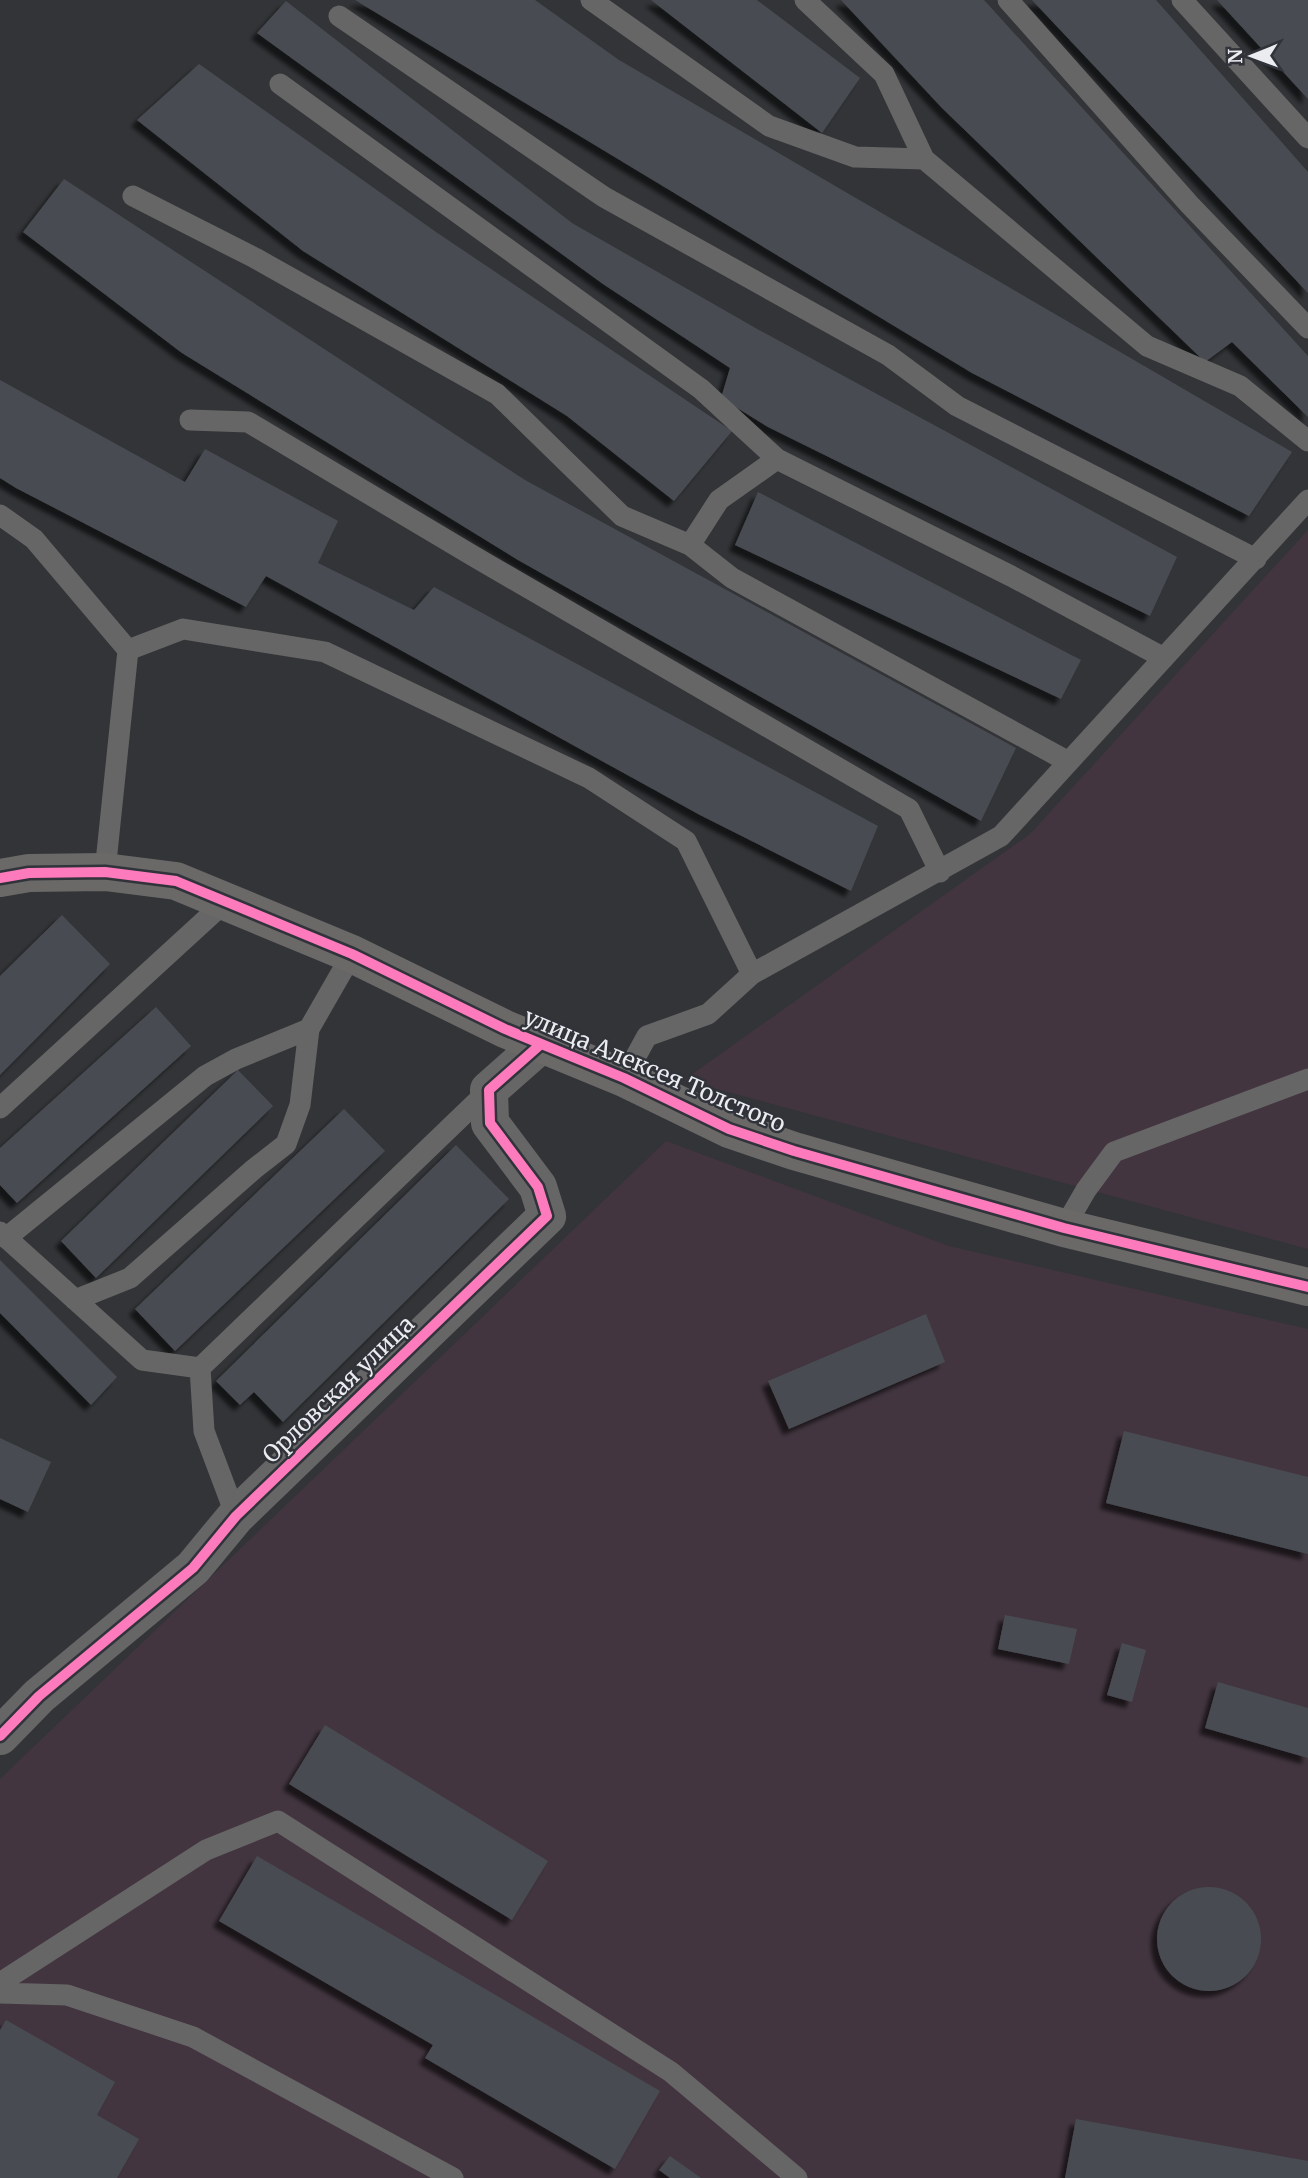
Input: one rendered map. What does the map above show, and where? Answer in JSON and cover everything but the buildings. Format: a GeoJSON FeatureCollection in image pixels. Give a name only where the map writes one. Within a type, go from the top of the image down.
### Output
{"type":"FeatureCollection","features":[{"type":"Feature","properties":{"kind":"street","name":"улица Алексея Толстого"},"geometry":{"type":"LineString","coordinates":[[0,878],[29,873],[105,872],[176,881],[352,954],[505,1029],[624,1078],[729,1129],[1064,1228],[1308,1287]]}},
{"type":"Feature","properties":{"kind":"street"},"geometry":{"type":"LineString","coordinates":[[489,1090],[541,1044]]}},
{"type":"Feature","properties":{"kind":"street","name":"Орловская улица"},"geometry":{"type":"LineString","coordinates":[[0,1736],[40,1696],[193,1568],[236,1516],[547,1216],[538,1187],[490,1123],[489,1090]]}},
{"type":"Feature","properties":{"kind":"lane"},"geometry":{"type":"LineString","coordinates":[[591,0],[769,126],[855,157],[924,159]]}},
{"type":"Feature","properties":{"kind":"lane"},"geometry":{"type":"LineString","coordinates":[[804,0],[884,74],[924,159],[1147,346],[1240,386],[1308,441]]}},
{"type":"Feature","properties":{"kind":"lane"},"geometry":{"type":"LineString","coordinates":[[1009,0],[1189,204],[1308,328]]}},
{"type":"Feature","properties":{"kind":"lane"},"geometry":{"type":"LineString","coordinates":[[1182,0],[1308,138]]}},
{"type":"Feature","properties":{"kind":"lane"},"geometry":{"type":"LineString","coordinates":[[339,16],[604,197],[887,355],[957,406],[1256,559]]}},
{"type":"Feature","properties":{"kind":"lane"},"geometry":{"type":"LineString","coordinates":[[279,84],[701,389],[777,459],[1011,576],[1164,658]]}},
{"type":"Feature","properties":{"kind":"lane"},"geometry":{"type":"LineString","coordinates":[[133,196],[255,258],[497,394],[622,516],[690,545],[732,578],[1067,761]]}},
{"type":"Feature","properties":{"kind":"lane"},"geometry":{"type":"LineString","coordinates":[[190,419],[248,422],[909,809],[940,872]]}},
{"type":"Feature","properties":{"kind":"lane"},"geometry":{"type":"LineString","coordinates":[[690,545],[719,500],[777,459]]}},
{"type":"Feature","properties":{"kind":"lane"},"geometry":{"type":"LineString","coordinates":[[624,1078],[647,1036],[708,1014],[752,974],[1001,836],[1308,500]]}},
{"type":"Feature","properties":{"kind":"lane"},"geometry":{"type":"LineString","coordinates":[[0,515],[34,539],[128,650],[105,872]]}},
{"type":"Feature","properties":{"kind":"lane"},"geometry":{"type":"LineString","coordinates":[[128,650],[183,629],[325,652],[589,778],[686,841],[752,974]]}},
{"type":"Feature","properties":{"kind":"lane"},"geometry":{"type":"LineString","coordinates":[[0,1108],[225,902]]}},
{"type":"Feature","properties":{"kind":"lane"},"geometry":{"type":"LineString","coordinates":[[75,1300],[130,1278],[286,1144],[300,1105],[309,1029],[352,954]]}},
{"type":"Feature","properties":{"kind":"lane"},"geometry":{"type":"LineString","coordinates":[[200,1368],[142,1360],[3,1235],[205,1076],[236,1059],[309,1029]]}},
{"type":"Feature","properties":{"kind":"lane"},"geometry":{"type":"LineString","coordinates":[[1064,1228],[1086,1190],[1114,1152],[1308,1079]]}},
{"type":"Feature","properties":{"kind":"lane"},"geometry":{"type":"LineString","coordinates":[[236,1516],[204,1431],[200,1368],[489,1090]]}},
{"type":"Feature","properties":{"kind":"lane"},"geometry":{"type":"LineString","coordinates":[[0,1983],[206,1850],[278,1821],[671,2072],[797,2178]]}},
{"type":"Feature","properties":{"kind":"lane"},"geometry":{"type":"LineString","coordinates":[[0,1993],[67,1995],[193,2037],[453,2178]]}},
{"type":"Feature","properties":{"kind":"shaded area"},"geometry":{"type":"Polygon","coordinates":[[[1308,530],[1308,1249],[684,1080],[1030,834],[1308,530]]]}},
{"type":"Feature","properties":{"kind":"shaded area"},"geometry":{"type":"Polygon","coordinates":[[[666,1141],[949,1246],[1308,1329],[1308,2178],[0,2178],[0,1779],[666,1141]]]}},
{"type":"Feature","properties":{"kind":"cycle path"},"geometry":{"type":"LineString","coordinates":[[0,878],[29,873],[105,872],[176,881],[352,954],[505,1029],[624,1078],[729,1129],[794,1151],[1064,1228],[1308,1287]]}},
{"type":"Feature","properties":{"kind":"cycle path"},"geometry":{"type":"LineString","coordinates":[[0,1736],[39,1696],[193,1568],[236,1516],[547,1216],[538,1187],[490,1123],[489,1090],[541,1044]]}}]}
